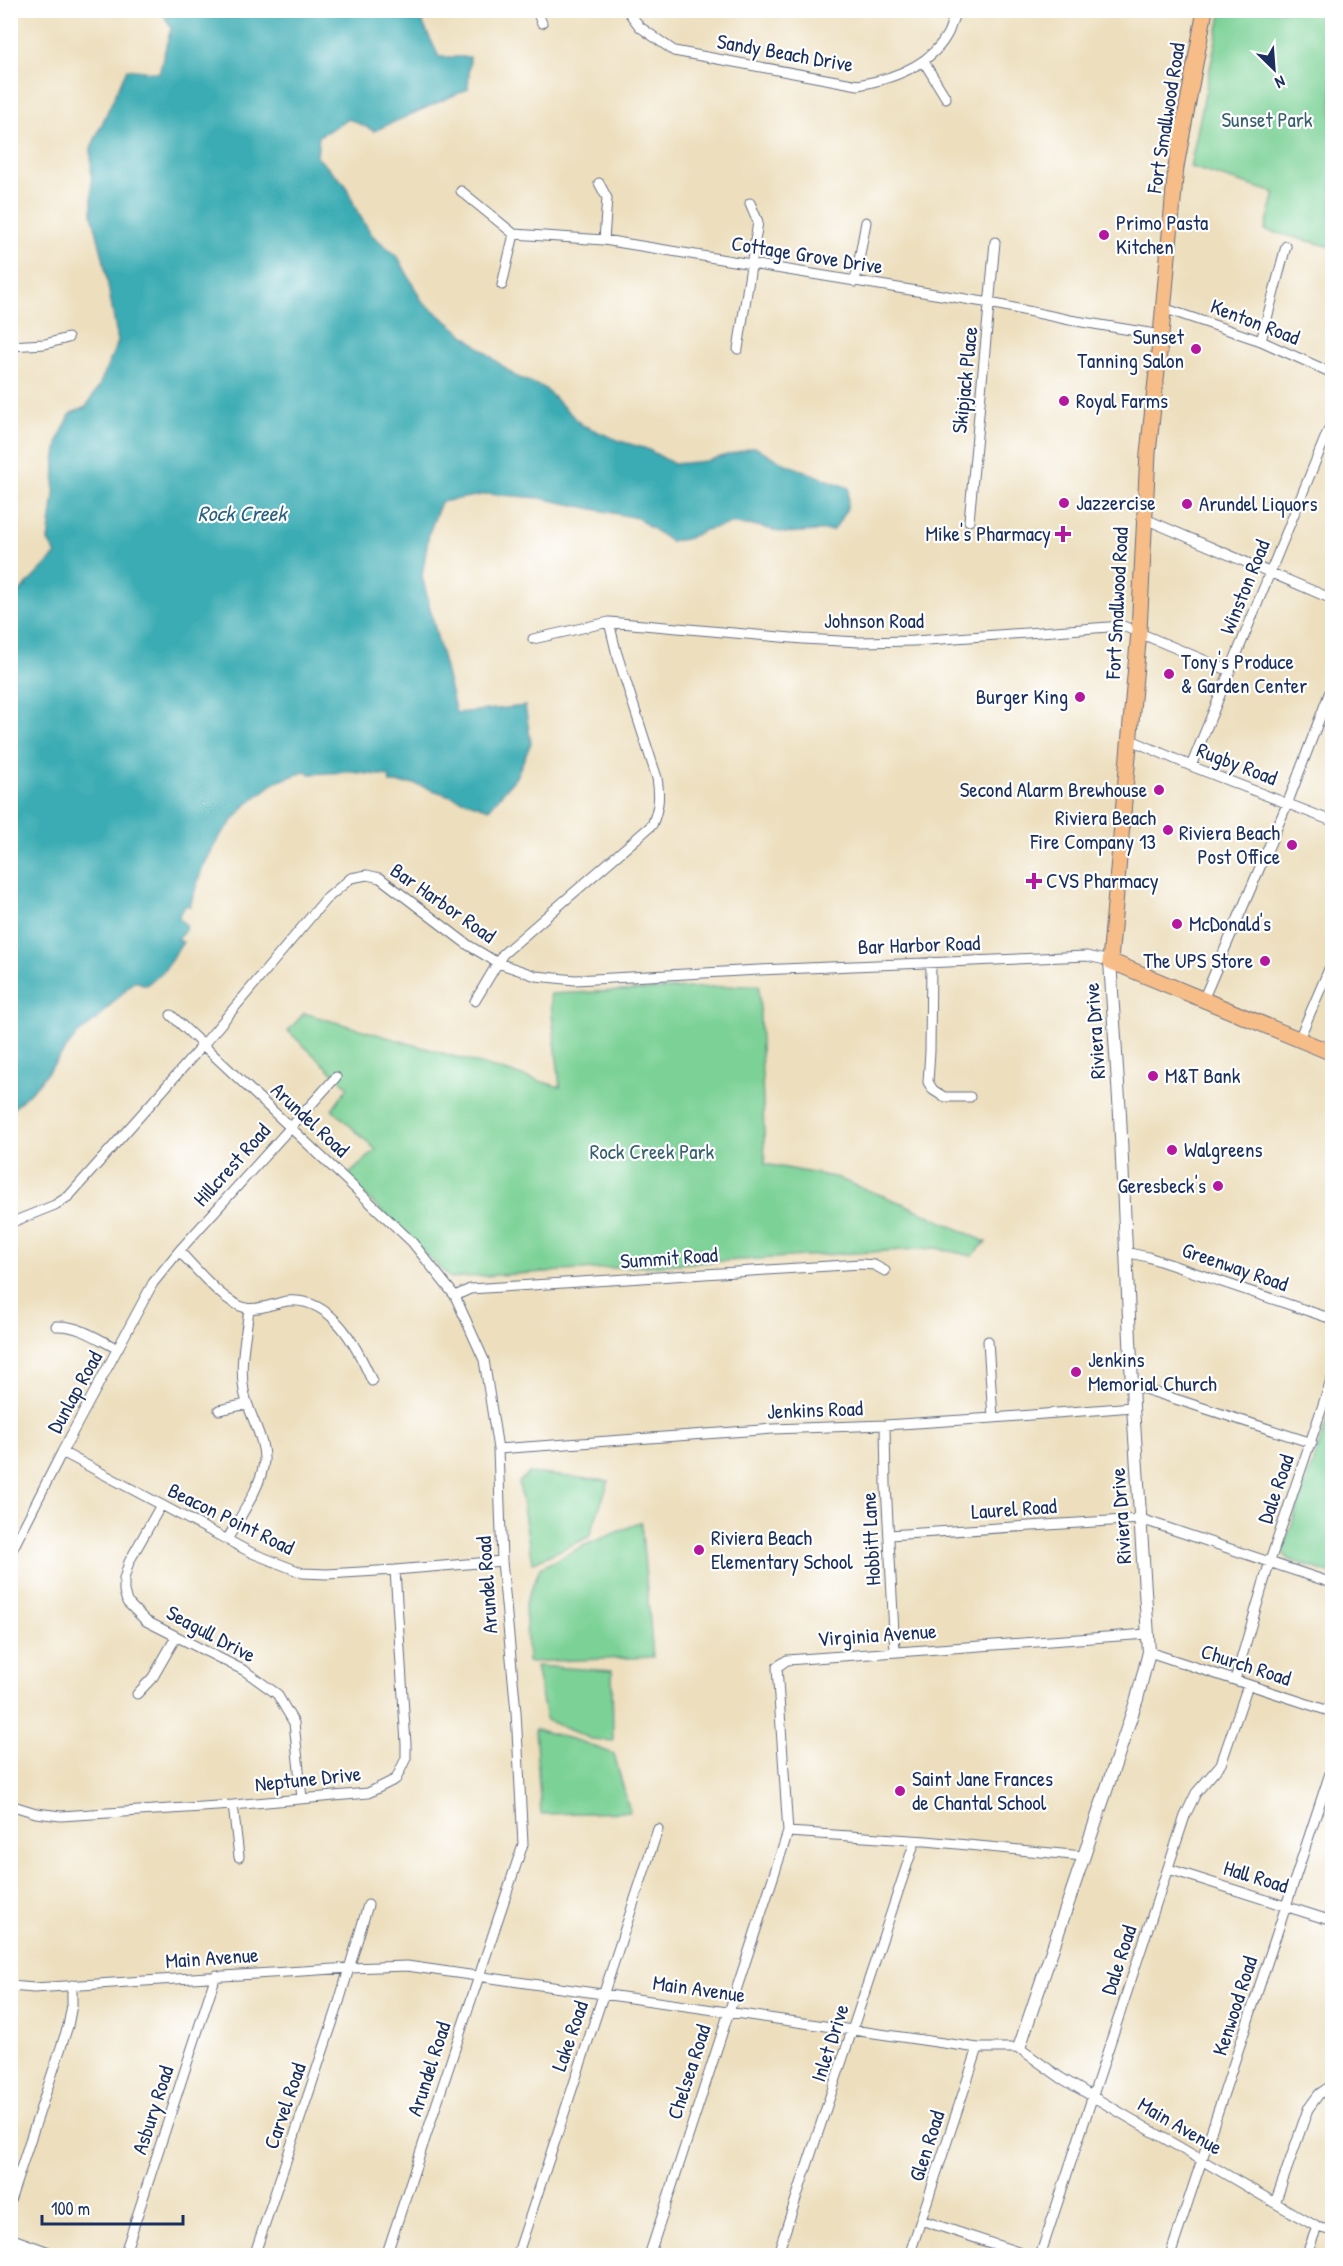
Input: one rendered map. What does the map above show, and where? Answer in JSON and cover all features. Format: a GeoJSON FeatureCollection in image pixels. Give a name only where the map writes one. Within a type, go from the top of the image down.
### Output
{"type":"FeatureCollection","features":[{"type":"Feature","properties":{"kind":"main road","name":"Fort Smallwood Road"},"geometry":{"type":"LineString","coordinates":[[1110,961],[1139,631],[1148,453],[1176,167],[1205,10]]}},
{"type":"Feature","properties":{"kind":"main road"},"geometry":{"type":"LineString","coordinates":[[1110,961],[1332,1053]]}},
{"type":"Feature","properties":{"kind":"street"},"geometry":{"type":"LineString","coordinates":[[536,10],[542,23]]}},
{"type":"Feature","properties":{"kind":"street","name":"Sandy Beach Drive"},"geometry":{"type":"LineString","coordinates":[[627,10],[640,27],[674,51],[858,85],[887,80],[924,62],[947,34],[956,10]]}},
{"type":"Feature","properties":{"kind":"street"},"geometry":{"type":"LineString","coordinates":[[924,62],[946,98]]}},
{"type":"Feature","properties":{"kind":"street"},"geometry":{"type":"LineString","coordinates":[[599,183],[607,198],[604,240]]}},
{"type":"Feature","properties":{"kind":"street"},"geometry":{"type":"LineString","coordinates":[[461,190],[514,234],[502,285]]}},
{"type":"Feature","properties":{"kind":"street"},"geometry":{"type":"LineString","coordinates":[[738,349],[758,222],[750,203]]}},
{"type":"Feature","properties":{"kind":"street"},"geometry":{"type":"LineString","coordinates":[[855,282],[866,222]]}},
{"type":"Feature","properties":{"kind":"street","name":"Cottage Grove Drive"},"geometry":{"type":"LineString","coordinates":[[514,234],[604,240],[990,303],[1070,320],[1161,335]]}},
{"type":"Feature","properties":{"kind":"street","name":"Skipjack Place"},"geometry":{"type":"LineString","coordinates":[[969,521],[995,242]]}},
{"type":"Feature","properties":{"kind":"street"},"geometry":{"type":"LineString","coordinates":[[1262,341],[1286,246]]}},
{"type":"Feature","properties":{"kind":"street","name":"Kenton Road"},"geometry":{"type":"LineString","coordinates":[[1163,308],[1262,341],[1332,373]]}},
{"type":"Feature","properties":{"kind":"street"},"geometry":{"type":"LineString","coordinates":[[10,346],[45,344],[68,338]]}},
{"type":"Feature","properties":{"kind":"street","name":"Winston Road"},"geometry":{"type":"LineString","coordinates":[[1191,766],[1332,421]]}},
{"type":"Feature","properties":{"kind":"street"},"geometry":{"type":"LineString","coordinates":[[1143,518],[1332,599]]}},
{"type":"Feature","properties":{"kind":"street"},"geometry":{"type":"LineString","coordinates":[[475,1001],[498,963],[511,948],[652,825],[658,811],[660,795],[657,778],[616,651],[609,622]]}},
{"type":"Feature","properties":{"kind":"street","name":"Johnson Road"},"geometry":{"type":"LineString","coordinates":[[533,639],[609,622],[859,642],[914,641],[1123,626],[1230,671]]}},
{"type":"Feature","properties":{"kind":"street"},"geometry":{"type":"LineString","coordinates":[[1203,1000],[1329,705],[1332,686]]}},
{"type":"Feature","properties":{"kind":"street","name":"Rugby Road"},"geometry":{"type":"LineString","coordinates":[[1129,739],[1191,766],[1332,820]]}},
{"type":"Feature","properties":{"kind":"street","name":"Bar Harbor Road"},"geometry":{"type":"LineString","coordinates":[[10,1222],[55,1205],[69,1196],[326,900],[351,878],[367,875],[380,879],[468,945],[498,963],[536,976],[575,980],[1087,956],[1110,961]]}},
{"type":"Feature","properties":{"kind":"street","name":"Riviera Drive"},"geometry":{"type":"LineString","coordinates":[[1019,2048],[1137,1699],[1149,1652],[1133,1407],[1120,1115],[1110,961]]}},
{"type":"Feature","properties":{"kind":"street"},"geometry":{"type":"LineString","coordinates":[[931,962],[928,1082],[933,1090],[944,1097],[970,1097]]}},
{"type":"Feature","properties":{"kind":"street"},"geometry":{"type":"LineString","coordinates":[[1299,1039],[1332,962]]}},
{"type":"Feature","properties":{"kind":"street","name":"Arundel Road"},"geometry":{"type":"LineString","coordinates":[[171,1016],[291,1126],[412,1242],[455,1296],[484,1360],[498,1449],[502,1561],[516,1712],[522,1844],[386,2256]]}},
{"type":"Feature","properties":{"kind":"street","name":"Hillcrest Road"},"geometry":{"type":"LineString","coordinates":[[178,1251],[336,1077]]}},
{"type":"Feature","properties":{"kind":"street"},"geometry":{"type":"LineString","coordinates":[[178,1251],[218,1290],[238,1305],[249,1309],[289,1301],[315,1304],[339,1325],[351,1340],[372,1381]]}},
{"type":"Feature","properties":{"kind":"street","name":"Dunlap Road"},"geometry":{"type":"LineString","coordinates":[[10,1554],[153,1283],[178,1251]]}},
{"type":"Feature","properties":{"kind":"street","name":"Greenway Road"},"geometry":{"type":"LineString","coordinates":[[1125,1252],[1148,1257],[1332,1319]]}},
{"type":"Feature","properties":{"kind":"street","name":"Summit Road"},"geometry":{"type":"LineString","coordinates":[[455,1296],[470,1288],[861,1264],[874,1265],[885,1271]]}},
{"type":"Feature","properties":{"kind":"street"},"geometry":{"type":"LineString","coordinates":[[227,1540],[258,1482],[264,1461],[260,1439],[247,1404],[242,1378],[249,1309]]}},
{"type":"Feature","properties":{"kind":"street"},"geometry":{"type":"LineString","coordinates":[[56,1326],[78,1329],[118,1349]]}},
{"type":"Feature","properties":{"kind":"street"},"geometry":{"type":"LineString","coordinates":[[988,1341],[993,1418]]}},
{"type":"Feature","properties":{"kind":"street","name":"Dale Road"},"geometry":{"type":"LineString","coordinates":[[1235,1680],[1270,1561],[1312,1443],[1332,1378]]}},
{"type":"Feature","properties":{"kind":"street"},"geometry":{"type":"LineString","coordinates":[[1132,1385],[1312,1443]]}},
{"type":"Feature","properties":{"kind":"street"},"geometry":{"type":"LineString","coordinates":[[219,1410],[247,1404]]}},
{"type":"Feature","properties":{"kind":"street","name":"Jenkins Road"},"geometry":{"type":"LineString","coordinates":[[498,1449],[738,1431],[885,1425],[1133,1407]]}},
{"type":"Feature","properties":{"kind":"street","name":"Hobbitt Lane"},"geometry":{"type":"LineString","coordinates":[[885,1425],[895,1652]]}},
{"type":"Feature","properties":{"kind":"street","name":"Beacon Point Road"},"geometry":{"type":"LineString","coordinates":[[62,1452],[260,1557],[303,1573],[395,1570],[502,1561]]}},
{"type":"Feature","properties":{"kind":"street","name":"Seagull Drive"},"geometry":{"type":"LineString","coordinates":[[161,1505],[129,1562],[124,1579],[124,1591],[128,1602],[146,1621],[245,1671],[277,1694],[294,1723],[302,1798]]}},
{"type":"Feature","properties":{"kind":"street"},"geometry":{"type":"LineString","coordinates":[[1141,1519],[1332,1583]]}},
{"type":"Feature","properties":{"kind":"street","name":"Laurel Road"},"geometry":{"type":"LineString","coordinates":[[889,1535],[1141,1519]]}},
{"type":"Feature","properties":{"kind":"street","name":"Neptune Drive"},"geometry":{"type":"LineString","coordinates":[[10,1805],[36,1813],[61,1816],[233,1805],[368,1793],[396,1779],[406,1758],[406,1744],[395,1570]]}},
{"type":"Feature","properties":{"kind":"street","name":"Virginia Avenue"},"geometry":{"type":"LineString","coordinates":[[788,1832],[777,1667],[787,1660],[1147,1634]]}},
{"type":"Feature","properties":{"kind":"street"},"geometry":{"type":"LineString","coordinates":[[137,1694],[153,1677],[176,1637]]}},
{"type":"Feature","properties":{"kind":"street","name":"Church Road"},"geometry":{"type":"LineString","coordinates":[[1149,1652],[1332,1712]]}},
{"type":"Feature","properties":{"kind":"street","name":"Dale Road"},"geometry":{"type":"LineString","coordinates":[[1040,2256],[1185,1816],[1196,1793],[1221,1764],[1248,1685]]}},
{"type":"Feature","properties":{"kind":"street","name":"Kenwood Road"},"geometry":{"type":"LineString","coordinates":[[1170,2256],[1332,1767]]}},
{"type":"Feature","properties":{"kind":"street"},"geometry":{"type":"LineString","coordinates":[[233,1805],[239,1857]]}},
{"type":"Feature","properties":{"kind":"street","name":"Lake Road"},"geometry":{"type":"LineString","coordinates":[[517,2256],[658,1829]]}},
{"type":"Feature","properties":{"kind":"street"},"geometry":{"type":"LineString","coordinates":[[788,1832],[1083,1856]]}},
{"type":"Feature","properties":{"kind":"street","name":"Chelsea Road"},"geometry":{"type":"LineString","coordinates":[[649,2256],[788,1832]]}},
{"type":"Feature","properties":{"kind":"street","name":"Inlet Drive"},"geometry":{"type":"LineString","coordinates":[[777,2256],[915,1841]]}},
{"type":"Feature","properties":{"kind":"street","name":"Hall Road"},"geometry":{"type":"LineString","coordinates":[[1169,1869],[1332,1921]]}},
{"type":"Feature","properties":{"kind":"street","name":"Carvel Road"},"geometry":{"type":"LineString","coordinates":[[254,2256],[350,1968],[368,1905]]}},
{"type":"Feature","properties":{"kind":"street","name":"Main Avenue"},"geometry":{"type":"LineString","coordinates":[[10,1986],[34,1988],[407,1966],[978,2048],[1019,2048],[1061,2078],[1275,2203],[1317,2227],[1332,2230]]}},
{"type":"Feature","properties":{"kind":"street","name":"Asbury Road"},"geometry":{"type":"LineString","coordinates":[[124,2256],[216,1976]]}},
{"type":"Feature","properties":{"kind":"street"},"geometry":{"type":"LineString","coordinates":[[10,2201],[68,2026],[72,2005],[72,1985]]}},
{"type":"Feature","properties":{"kind":"street","name":"Glen Road"},"geometry":{"type":"LineString","coordinates":[[909,2256],[978,2048]]}},
{"type":"Feature","properties":{"kind":"street"},"geometry":{"type":"LineString","coordinates":[[1275,2203],[1308,2109],[1319,2094],[1332,2085]]}},
{"type":"Feature","properties":{"kind":"street"},"geometry":{"type":"LineString","coordinates":[[921,2220],[1030,2256]]}},
{"type":"Feature","properties":{"kind":"street"},"geometry":{"type":"LineString","coordinates":[[1306,2256],[1317,2227]]}},
{"type":"Feature","properties":{"kind":"street"},"geometry":{"type":"LineString","coordinates":[[10,2238],[60,2256]]}},
{"type":"Feature","properties":{"kind":"green space","name":"Sunset Park"},"geometry":{"type":"Polygon","coordinates":[[[1222,10],[1332,11],[1332,247],[1265,230],[1275,193],[1190,167],[1222,10]]]}},
{"type":"Feature","properties":{"kind":"green space","name":"Rock Creek Park"},"geometry":{"type":"Polygon","coordinates":[[[759,985],[765,1164],[834,1177],[904,1204],[986,1242],[972,1256],[935,1248],[450,1278],[346,1177],[376,1150],[332,1109],[348,1087],[288,1031],[304,1013],[560,1087],[550,994],[759,985]]]}},
{"type":"Feature","properties":{"kind":"green space"},"geometry":{"type":"Polygon","coordinates":[[[1332,1405],[1332,1574],[1287,1559],[1283,1551],[1332,1405]]]}},
{"type":"Feature","properties":{"kind":"green space"},"geometry":{"type":"Polygon","coordinates":[[[529,1473],[609,1481],[589,1537],[532,1563],[519,1482],[529,1473]]]}},
{"type":"Feature","properties":{"kind":"green space"},"geometry":{"type":"Polygon","coordinates":[[[641,1522],[653,1657],[528,1662],[525,1605],[540,1568],[583,1546],[641,1522]]]}},
{"type":"Feature","properties":{"kind":"green space"},"geometry":{"type":"Polygon","coordinates":[[[536,1666],[612,1671],[613,1741],[591,1739],[546,1720],[536,1666]]]}},
{"type":"Feature","properties":{"kind":"green space"},"geometry":{"type":"Polygon","coordinates":[[[535,1729],[614,1754],[630,1812],[541,1814],[535,1729]]]}},
{"type":"Feature","properties":{"kind":"water","name":"Rock Creek"},"geometry":{"type":"Polygon","coordinates":[[[162,11],[417,11],[439,57],[470,57],[468,89],[374,131],[349,119],[319,136],[317,157],[345,184],[358,213],[372,235],[398,257],[422,301],[515,376],[544,388],[582,425],[620,441],[647,449],[674,464],[706,461],[755,447],[786,464],[849,488],[847,508],[834,530],[784,533],[758,526],[731,524],[705,530],[686,539],[670,541],[637,518],[540,498],[487,494],[441,502],[429,533],[422,576],[456,713],[525,706],[531,743],[516,777],[489,809],[415,784],[390,783],[389,776],[351,772],[309,774],[307,771],[276,782],[248,803],[220,836],[202,869],[190,906],[186,905],[178,917],[187,926],[178,940],[183,942],[163,972],[146,985],[134,981],[97,1019],[77,1035],[38,1084],[11,1111],[11,601],[56,554],[48,541],[59,438],[71,413],[86,407],[98,388],[118,342],[103,257],[92,214],[91,148],[127,69],[159,73],[171,28],[162,11]]]}},
{"type":"Feature","properties":{"kind":"place","name":"Primo Pasta Kitchen"},"geometry":{"type":"Point","coordinates":[1104,235]}},
{"type":"Feature","properties":{"kind":"place","name":"Sunset Tanning Salon"},"geometry":{"type":"Point","coordinates":[1196,349]}},
{"type":"Feature","properties":{"kind":"place","name":"Royal Farms"},"geometry":{"type":"Point","coordinates":[1064,401]}},
{"type":"Feature","properties":{"kind":"place","name":"Jazzercise"},"geometry":{"type":"Point","coordinates":[1064,503]}},
{"type":"Feature","properties":{"kind":"place","name":"Arundel Liquors"},"geometry":{"type":"Point","coordinates":[1187,504]}},
{"type":"Feature","properties":{"kind":"place","name":"Mike's Pharmacy"},"geometry":{"type":"Point","coordinates":[1063,534]}},
{"type":"Feature","properties":{"kind":"place","name":"Tony's Produce & Garden Center"},"geometry":{"type":"Point","coordinates":[1169,674]}},
{"type":"Feature","properties":{"kind":"place","name":"Burger King"},"geometry":{"type":"Point","coordinates":[1080,697]}},
{"type":"Feature","properties":{"kind":"place","name":"Second Alarm Brewhouse"},"geometry":{"type":"Point","coordinates":[1159,790]}},
{"type":"Feature","properties":{"kind":"place","name":"Riviera Beach Fire Company 13"},"geometry":{"type":"Point","coordinates":[1168,830]}},
{"type":"Feature","properties":{"kind":"place","name":"Riviera Beach Post Office"},"geometry":{"type":"Point","coordinates":[1292,845]}},
{"type":"Feature","properties":{"kind":"place","name":"CVS Pharmacy"},"geometry":{"type":"Point","coordinates":[1034,881]}},
{"type":"Feature","properties":{"kind":"place","name":"McDonald's"},"geometry":{"type":"Point","coordinates":[1177,924]}},
{"type":"Feature","properties":{"kind":"place","name":"The UPS Store"},"geometry":{"type":"Point","coordinates":[1265,961]}},
{"type":"Feature","properties":{"kind":"place","name":"M&T Bank"},"geometry":{"type":"Point","coordinates":[1153,1076]}},
{"type":"Feature","properties":{"kind":"place","name":"Walgreens"},"geometry":{"type":"Point","coordinates":[1172,1150]}},
{"type":"Feature","properties":{"kind":"place","name":"Geresbeck's"},"geometry":{"type":"Point","coordinates":[1218,1186]}},
{"type":"Feature","properties":{"kind":"place","name":"Jenkins Memorial Church"},"geometry":{"type":"Point","coordinates":[1076,1372]}},
{"type":"Feature","properties":{"kind":"place","name":"Riviera Beach Elementary School"},"geometry":{"type":"Point","coordinates":[699,1550]}},
{"type":"Feature","properties":{"kind":"place","name":"Saint Jane Frances de Chantal School"},"geometry":{"type":"Point","coordinates":[900,1791]}}]}
